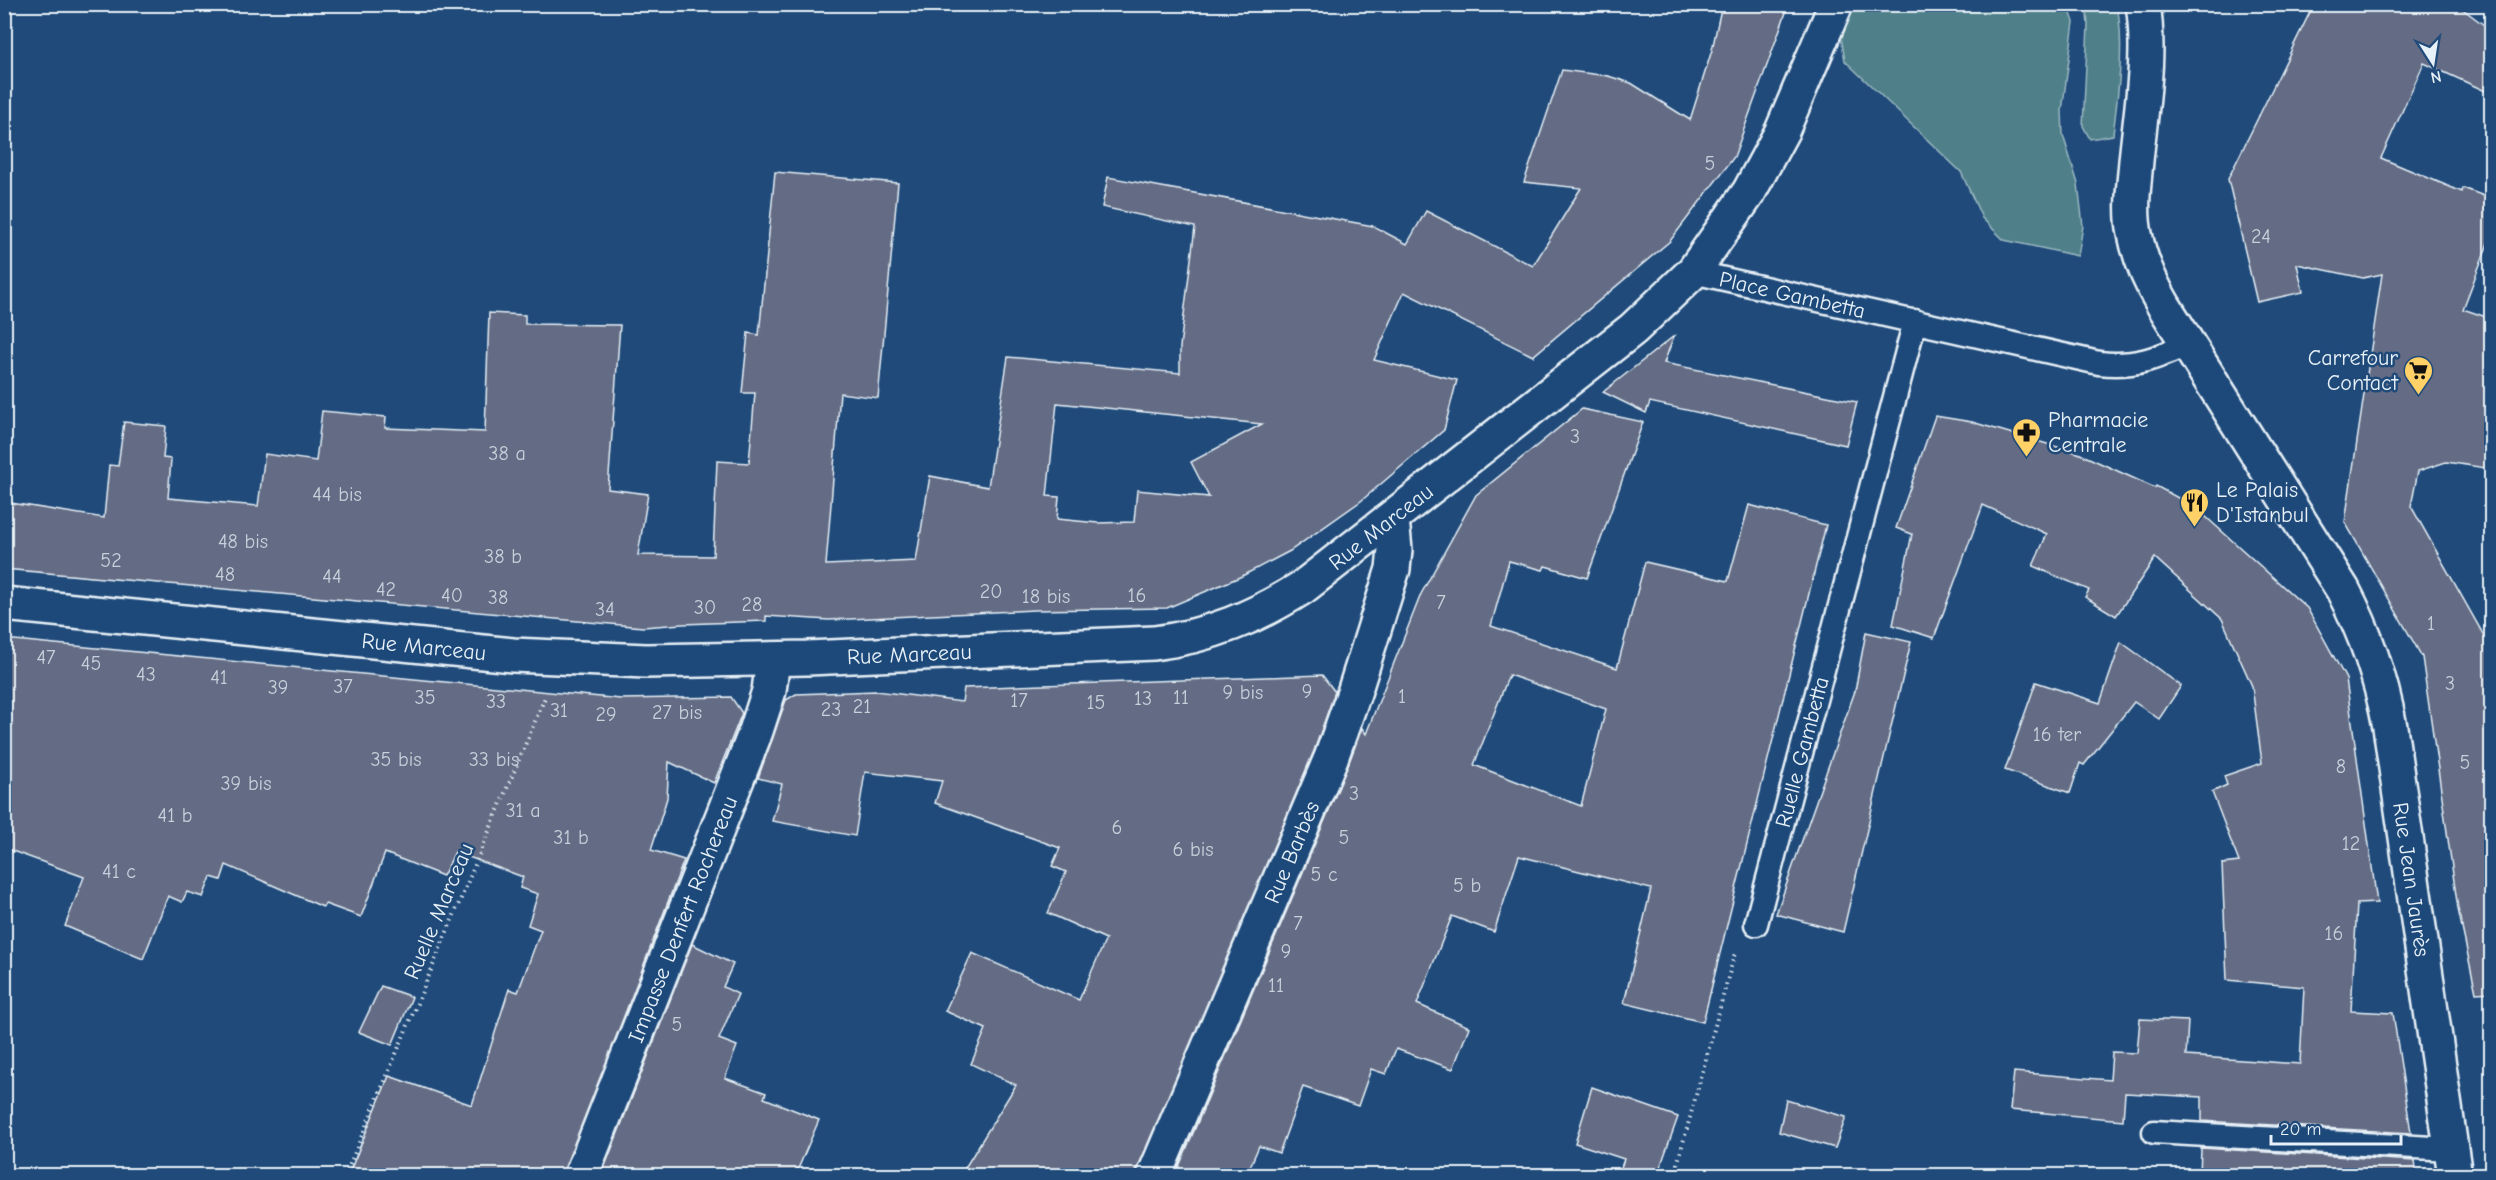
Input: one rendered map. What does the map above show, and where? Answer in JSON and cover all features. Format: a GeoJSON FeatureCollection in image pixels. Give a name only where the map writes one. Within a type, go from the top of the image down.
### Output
{"type":"FeatureCollection","features":[{"type":"Feature","properties":{"kind":"street","name":"Place Gambetta"},"geometry":{"type":"LineString","coordinates":[[1693,272],[1712,248],[1768,159],[1836,4]]}},
{"type":"Feature","properties":{"kind":"street"},"geometry":{"type":"LineString","coordinates":[[2143,4],[2146,22],[2146,62],[2133,191],[2134,232],[2154,290],[2188,344]]}},
{"type":"Feature","properties":{"kind":"street","name":"Rue Marceau"},"geometry":{"type":"LineString","coordinates":[[4,604],[484,652],[646,661],[773,659],[1154,643],[1199,636],[1245,620],[1284,599],[1392,519],[1633,329],[1693,272]]}},
{"type":"Feature","properties":{"kind":"street","name":"Rue Jean Jaurès"},"geometry":{"type":"LineString","coordinates":[[2188,344],[2343,590],[2360,623],[2379,673],[2385,698],[2453,1162]]}},
{"type":"Feature","properties":{"kind":"street","name":"Rue Barbès"},"geometry":{"type":"LineString","coordinates":[[1154,1176],[1343,725],[1393,569],[1395,550],[1392,519]]}},
{"type":"Feature","properties":{"kind":"street","name":"Impasse Denfert Rochereau"},"geometry":{"type":"LineString","coordinates":[[581,1176],[756,731],[769,691],[773,659]]}},
{"type":"Feature","properties":{"kind":"lane","name":"Place Gambetta"},"geometry":{"type":"LineString","coordinates":[[1693,272],[2116,365],[2150,361],[2188,344]]}},
{"type":"Feature","properties":{"kind":"lane","name":"Ruelle Gambetta"},"geometry":{"type":"LineString","coordinates":[[1756,924],[1915,321]]}},
{"type":"Feature","properties":{"kind":"lane"},"geometry":{"type":"LineString","coordinates":[[2154,1132],[2453,1162]]}},
{"type":"Feature","properties":{"kind":"path","name":"Ruelle Marceau"},"geometry":{"type":"LineString","coordinates":[[345,1176],[548,688],[558,657]]}},
{"type":"Feature","properties":{"kind":"path"},"geometry":{"type":"LineString","coordinates":[[1674,1176],[1734,956],[1756,924]]}},
{"type":"Feature","properties":{"kind":"green space"},"geometry":{"type":"Polygon","coordinates":[[[1851,5],[2068,5],[2074,22],[2062,111],[2063,135],[2078,184],[2083,226],[2078,256],[2004,240],[1982,218],[1961,172],[1845,61],[1841,36],[1851,5]]]}},
{"type":"Feature","properties":{"kind":"green space"},"geometry":{"type":"Polygon","coordinates":[[[2086,5],[2117,5],[2120,37],[2120,70],[2113,135],[2090,139],[2083,126],[2088,25],[2086,5]]]}},
{"type":"Feature","properties":{"kind":"building"},"geometry":{"type":"Polygon","coordinates":[[[1722,4],[1789,4],[1734,157],[1670,241],[1533,356],[1404,292],[1374,360],[1457,380],[1444,430],[1361,501],[1290,551],[1242,576],[1167,608],[1035,610],[829,620],[766,616],[766,621],[643,627],[4,569],[4,502],[104,518],[109,465],[118,466],[124,422],[166,426],[163,458],[171,459],[168,498],[258,506],[265,454],[316,461],[322,411],[386,417],[385,428],[485,432],[489,313],[525,315],[525,324],[620,325],[608,489],[648,494],[638,555],[713,556],[717,461],[749,463],[755,393],[742,393],[748,333],[759,335],[775,172],[898,183],[878,398],[840,393],[826,565],[916,561],[930,476],[988,487],[1008,357],[1180,373],[1180,347],[1195,227],[1102,207],[1108,177],[1373,226],[1407,244],[1426,211],[1533,266],[1581,188],[1524,182],[1562,70],[1608,76],[1631,83],[1690,120],[1712,50],[1722,4]],[[1057,403],[1047,496],[1059,497],[1057,519],[1098,523],[1134,522],[1137,490],[1209,497],[1191,462],[1262,424],[1057,403]]]}},
{"type":"Feature","properties":{"kind":"building"},"geometry":{"type":"Polygon","coordinates":[[[2314,4],[2456,4],[2492,31],[2492,94],[2424,63],[2381,158],[2462,192],[2463,188],[2492,199],[2492,233],[2463,309],[2492,319],[2492,469],[2446,462],[2418,471],[2411,506],[2492,650],[2492,992],[2476,993],[2458,909],[2422,657],[2345,522],[2382,274],[2363,278],[2297,264],[2303,292],[2257,302],[2228,179],[2314,4]]]}},
{"type":"Feature","properties":{"kind":"building"},"geometry":{"type":"Polygon","coordinates":[[[1674,336],[1664,363],[1857,402],[1846,445],[1650,402],[1646,413],[1603,392],[1674,336]]]}},
{"type":"Feature","properties":{"kind":"building"},"geometry":{"type":"Polygon","coordinates":[[[1582,409],[1643,422],[1587,578],[1545,566],[1543,570],[1509,561],[1491,626],[1617,668],[1645,562],[1728,581],[1749,505],[1826,525],[1703,1022],[1624,1003],[1651,889],[1519,856],[1494,932],[1452,916],[1417,1004],[1469,1027],[1453,1069],[1396,1049],[1386,1074],[1371,1069],[1358,1106],[1303,1087],[1279,1153],[1259,1146],[1246,1176],[1175,1176],[1362,728],[1366,734],[1421,594],[1476,495],[1582,409]],[[1509,675],[1474,765],[1581,806],[1606,709],[1509,675]]]}},
{"type":"Feature","properties":{"kind":"building"},"geometry":{"type":"Polygon","coordinates":[[[1935,416],[1972,422],[2078,453],[2155,488],[2156,486],[2195,507],[2307,608],[2346,679],[2377,903],[2357,904],[2351,1011],[2393,1013],[2411,1133],[2202,1121],[2202,1097],[2125,1093],[2123,1120],[2010,1110],[2014,1072],[2110,1080],[2112,1052],[2137,1053],[2140,1019],[2188,1021],[2186,1056],[2300,1064],[2304,987],[2227,980],[2222,864],[2239,862],[2212,792],[2227,785],[2224,776],[2262,763],[2252,686],[2222,619],[2155,558],[2116,616],[2085,597],[2089,590],[2033,566],[2047,534],[1983,505],[1934,638],[1893,625],[1912,534],[1896,528],[1935,416]]]}},
{"type":"Feature","properties":{"kind":"building"},"geometry":{"type":"Polygon","coordinates":[[[1866,632],[1911,642],[1843,932],[1776,914],[1855,691],[1866,632]]]}},
{"type":"Feature","properties":{"kind":"building"},"geometry":{"type":"Polygon","coordinates":[[[4,639],[621,699],[731,697],[742,713],[714,783],[669,762],[667,798],[651,850],[684,860],[563,1176],[348,1176],[389,1076],[472,1105],[509,989],[518,992],[541,930],[528,925],[538,894],[520,888],[523,877],[455,852],[443,876],[385,853],[361,917],[325,904],[323,907],[226,865],[221,880],[211,877],[203,897],[187,892],[182,902],[168,896],[143,959],[65,926],[84,877],[4,848],[4,639]]]}},
{"type":"Feature","properties":{"kind":"building"},"geometry":{"type":"Polygon","coordinates":[[[2121,642],[2181,686],[2159,719],[2134,702],[2084,765],[2080,763],[2070,793],[2005,770],[2036,682],[2100,703],[2121,642]]]}},
{"type":"Feature","properties":{"kind":"building"},"geometry":{"type":"Polygon","coordinates":[[[1322,675],[1335,692],[1314,751],[1136,1176],[960,1176],[1016,1085],[971,1064],[986,1029],[945,1011],[972,953],[1079,1000],[1106,939],[1048,913],[1066,872],[1052,866],[1060,848],[935,803],[942,781],[865,772],[855,836],[772,821],[782,784],[758,778],[786,700],[796,694],[876,691],[962,702],[964,688],[1322,675]]]}},
{"type":"Feature","properties":{"kind":"building"},"geometry":{"type":"Polygon","coordinates":[[[692,944],[733,964],[723,987],[738,994],[719,1039],[737,1046],[725,1078],[766,1093],[764,1098],[819,1120],[795,1176],[601,1176],[692,944]]]}},
{"type":"Feature","properties":{"kind":"building"},"geometry":{"type":"Polygon","coordinates":[[[381,986],[412,997],[392,1045],[359,1032],[381,986]]]}},
{"type":"Feature","properties":{"kind":"building"},"geometry":{"type":"Polygon","coordinates":[[[1592,1087],[1678,1117],[1657,1176],[1618,1176],[1624,1159],[1575,1143],[1592,1087]]]}},
{"type":"Feature","properties":{"kind":"building"},"geometry":{"type":"Polygon","coordinates":[[[1786,1100],[1846,1117],[1835,1148],[1779,1132],[1786,1100]]]}},
{"type":"Feature","properties":{"kind":"building"},"geometry":{"type":"Polygon","coordinates":[[[2201,1148],[2415,1161],[2417,1176],[2200,1176],[2201,1148]]]}},
{"type":"Feature","properties":{"kind":"place","name":"Carrefour Contact"},"geometry":{"type":"Point","coordinates":[2419,396]}},
{"type":"Feature","properties":{"kind":"place","name":"Pharmacie Centrale"},"geometry":{"type":"Point","coordinates":[2027,458]}},
{"type":"Feature","properties":{"kind":"place","name":"Le Palais D'Istanbul"},"geometry":{"type":"Point","coordinates":[2195,528]}}]}
